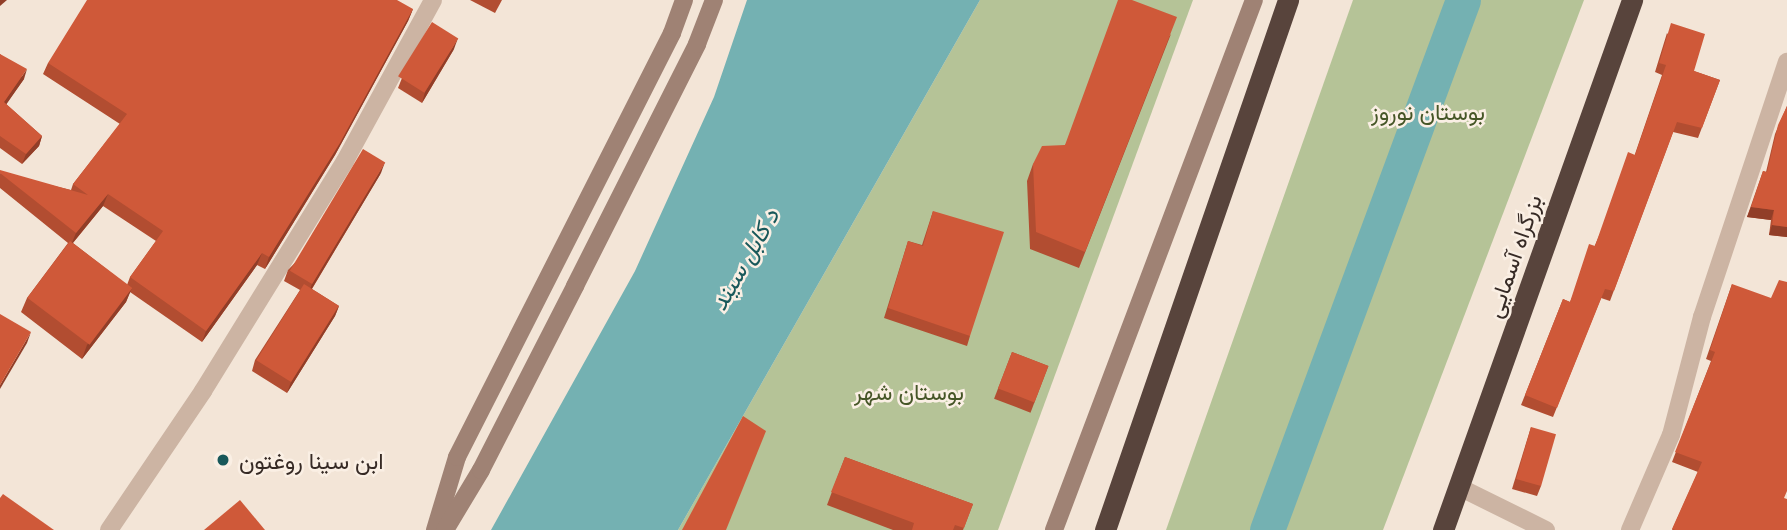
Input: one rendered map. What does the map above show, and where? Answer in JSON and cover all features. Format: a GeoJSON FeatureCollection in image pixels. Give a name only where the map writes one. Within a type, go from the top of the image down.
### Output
{"type":"FeatureCollection","features":[{"type":"Feature","properties":{"kind":"highway"},"geometry":{"type":"LineString","coordinates":[[1105,530],[1288,0]]}},
{"type":"Feature","properties":{"kind":"highway","name":"بزرگراه آسمایی"},"geometry":{"type":"LineString","coordinates":[[1443,530],[1632,0]]}},
{"type":"Feature","properties":{"kind":"main road"},"geometry":{"type":"LineString","coordinates":[[435,530],[457,457],[672,33],[684,0]]}},
{"type":"Feature","properties":{"kind":"main road"},"geometry":{"type":"LineString","coordinates":[[445,530],[481,470],[569,299],[697,44],[714,0]]}},
{"type":"Feature","properties":{"kind":"main road"},"geometry":{"type":"LineString","coordinates":[[1054,530],[1254,0]]}},
{"type":"Feature","properties":{"kind":"street"},"geometry":{"type":"LineString","coordinates":[[109,530],[203,391],[345,161],[433,0]]}},
{"type":"Feature","properties":{"kind":"street"},"geometry":{"type":"LineString","coordinates":[[1630,530],[1671,435],[1702,317],[1787,62]]}},
{"type":"Feature","properties":{"kind":"street"},"geometry":{"type":"LineString","coordinates":[[1458,486],[1546,530]]}},
{"type":"Feature","properties":{"kind":"green space","name":"بوستان شهر"},"geometry":{"type":"Polygon","coordinates":[[[980,0],[1193,0],[998,530],[678,530],[980,0]]]}},
{"type":"Feature","properties":{"kind":"green space","name":"بوستان نوروز"},"geometry":{"type":"Polygon","coordinates":[[[1353,0],[1584,0],[1383,530],[1166,530],[1353,0]]]}},
{"type":"Feature","properties":{"kind":"water","name":"د کابل سيند"},"geometry":{"type":"Polygon","coordinates":[[[747,0],[980,0],[678,530],[491,530],[635,271],[714,97],[747,0]]]}},
{"type":"Feature","properties":{"kind":"building"},"geometry":{"type":"Polygon","coordinates":[[[87,0],[397,0],[413,9],[340,143],[269,257],[262,253],[206,331],[130,277],[163,231],[108,194],[76,233],[0,173],[0,170],[88,195],[73,184],[127,114],[48,63],[87,0]]]}},
{"type":"Feature","properties":{"kind":"building"},"geometry":{"type":"Polygon","coordinates":[[[1118,0],[1132,0],[1177,17],[1085,252],[1036,232],[1033,164],[1042,146],[1065,145],[1118,0]]]}},
{"type":"Feature","properties":{"kind":"building"},"geometry":{"type":"Polygon","coordinates":[[[432,22],[458,38],[424,93],[398,76],[432,22]]]}},
{"type":"Feature","properties":{"kind":"building"},"geometry":{"type":"Polygon","coordinates":[[[1671,23],[1705,34],[1694,71],[1720,80],[1702,128],[1677,122],[1614,291],[1605,289],[1557,408],[1525,395],[1563,299],[1570,302],[1589,244],[1595,246],[1628,152],[1635,155],[1666,65],[1659,63],[1671,23]]]}},
{"type":"Feature","properties":{"kind":"building"},"geometry":{"type":"Polygon","coordinates":[[[0,54],[27,69],[4,102],[42,136],[26,154],[0,136],[0,54]]]}},
{"type":"Feature","properties":{"kind":"building"},"geometry":{"type":"Polygon","coordinates":[[[1787,106],[1787,227],[1772,225],[1774,210],[1751,207],[1763,171],[1767,172],[1778,125],[1787,106]]]}},
{"type":"Feature","properties":{"kind":"building"},"geometry":{"type":"Polygon","coordinates":[[[363,149],[385,162],[312,284],[290,271],[363,149]]]}},
{"type":"Feature","properties":{"kind":"building"},"geometry":{"type":"Polygon","coordinates":[[[933,211],[1004,232],[970,336],[888,308],[908,241],[923,246],[933,211]]]}},
{"type":"Feature","properties":{"kind":"building"},"geometry":{"type":"Polygon","coordinates":[[[70,241],[132,288],[90,345],[27,298],[70,241]]]}},
{"type":"Feature","properties":{"kind":"building"},"geometry":{"type":"Polygon","coordinates":[[[1779,280],[1787,282],[1787,491],[1784,498],[1787,499],[1787,530],[1672,529],[1702,462],[1675,452],[1715,352],[1710,350],[1732,284],[1771,298],[1779,280]]]}},
{"type":"Feature","properties":{"kind":"building"},"geometry":{"type":"Polygon","coordinates":[[[304,284],[339,306],[291,382],[256,360],[304,284]]]}},
{"type":"Feature","properties":{"kind":"building"},"geometry":{"type":"Polygon","coordinates":[[[0,314],[31,332],[0,385],[0,314]]]}},
{"type":"Feature","properties":{"kind":"building"},"geometry":{"type":"Polygon","coordinates":[[[1012,352],[1048,366],[1034,402],[998,388],[1012,352]]]}},
{"type":"Feature","properties":{"kind":"building"},"geometry":{"type":"Polygon","coordinates":[[[743,416],[766,431],[726,530],[682,530],[743,416]]]}},
{"type":"Feature","properties":{"kind":"building"},"geometry":{"type":"Polygon","coordinates":[[[1531,427],[1556,434],[1541,486],[1516,479],[1531,427]]]}},
{"type":"Feature","properties":{"kind":"building"},"geometry":{"type":"Polygon","coordinates":[[[845,457],[973,504],[964,528],[955,525],[953,530],[912,530],[914,523],[831,492],[845,457]]]}},
{"type":"Feature","properties":{"kind":"building"},"geometry":{"type":"Polygon","coordinates":[[[3,494],[54,530],[0,530],[0,498],[3,494]]]}},
{"type":"Feature","properties":{"kind":"building"},"geometry":{"type":"Polygon","coordinates":[[[240,500],[265,530],[204,530],[240,500]]]}},
{"type":"Feature","properties":{"kind":"waterway"},"geometry":{"type":"LineString","coordinates":[[1267,530],[1463,0]]}},
{"type":"Feature","properties":{"kind":"place","name":"ابن سینا روغتون"},"geometry":{"type":"Point","coordinates":[223,460]}}]}
